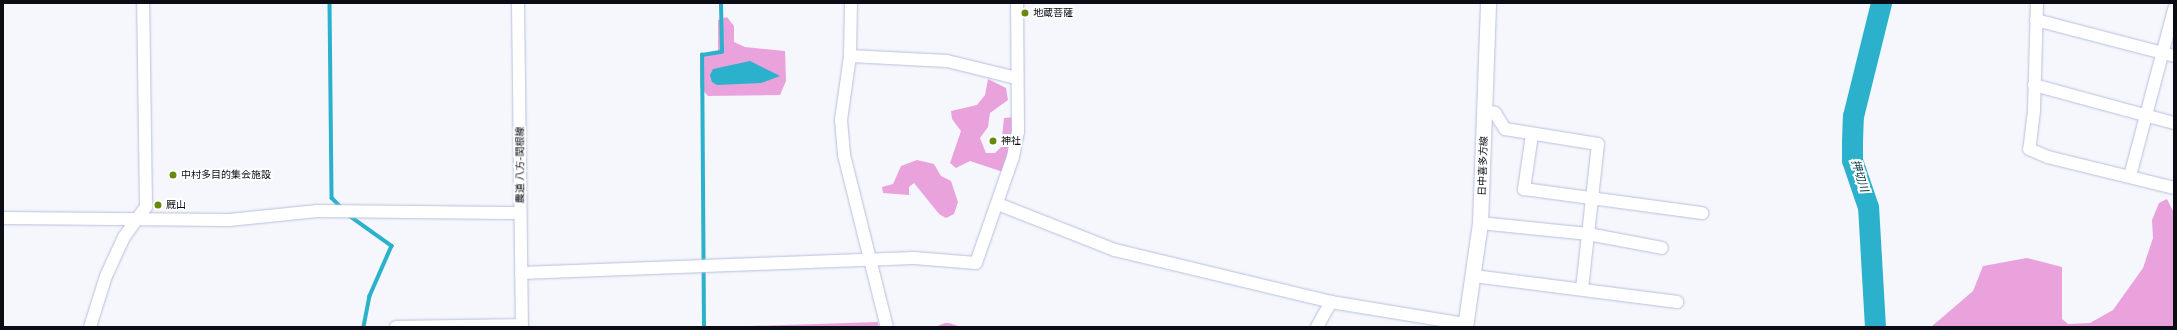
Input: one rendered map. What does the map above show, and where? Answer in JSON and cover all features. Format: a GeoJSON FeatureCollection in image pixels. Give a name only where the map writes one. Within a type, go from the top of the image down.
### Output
{"type":"FeatureCollection","features":[{"type":"Feature","properties":{"kind":"main road","name":"日中喜多方線"},"geometry":{"type":"LineString","coordinates":[[1465,326],[1474,276],[1480,223],[1488,3]]}},
{"type":"Feature","properties":{"kind":"street"},"geometry":{"type":"LineString","coordinates":[[90,327],[109,270],[124,238],[142,217],[146,207],[143,3]]}},
{"type":"Feature","properties":{"kind":"street","name":"農道 八方-関根線"},"geometry":{"type":"LineString","coordinates":[[518,3],[522,326]]}},
{"type":"Feature","properties":{"kind":"street"},"geometry":{"type":"LineString","coordinates":[[851,3],[850,56],[841,120],[844,155],[887,327]]}},
{"type":"Feature","properties":{"kind":"street"},"geometry":{"type":"LineString","coordinates":[[521,273],[870,262],[914,258],[976,263],[998,204],[1018,132],[1016,78],[1017,3]]}},
{"type":"Feature","properties":{"kind":"street"},"geometry":{"type":"LineString","coordinates":[[2037,3],[2034,85],[2028,149],[2048,157],[2174,188]]}},
{"type":"Feature","properties":{"kind":"street"},"geometry":{"type":"LineString","coordinates":[[2130,176],[2147,115],[2168,55],[2174,9]]}},
{"type":"Feature","properties":{"kind":"street"},"geometry":{"type":"LineString","coordinates":[[2036,20],[2168,55]]}},
{"type":"Feature","properties":{"kind":"street"},"geometry":{"type":"LineString","coordinates":[[850,56],[947,61],[1016,78]]}},
{"type":"Feature","properties":{"kind":"street"},"geometry":{"type":"LineString","coordinates":[[2034,85],[2174,123]]}},
{"type":"Feature","properties":{"kind":"street"},"geometry":{"type":"LineString","coordinates":[[1485,111],[1495,113],[1505,129],[1532,135],[1598,144],[1582,289]]}},
{"type":"Feature","properties":{"kind":"street"},"geometry":{"type":"LineString","coordinates":[[1532,135],[1524,189],[1702,213]]}},
{"type":"Feature","properties":{"kind":"street"},"geometry":{"type":"LineString","coordinates":[[998,204],[1115,250],[1331,302],[1465,326]]}},
{"type":"Feature","properties":{"kind":"street"},"geometry":{"type":"LineString","coordinates":[[3,218],[142,217],[229,220],[318,211],[520,213]]}},
{"type":"Feature","properties":{"kind":"street"},"geometry":{"type":"LineString","coordinates":[[1480,223],[1588,234],[1662,248]]}},
{"type":"Feature","properties":{"kind":"street"},"geometry":{"type":"LineString","coordinates":[[1474,276],[1677,302]]}},
{"type":"Feature","properties":{"kind":"street"},"geometry":{"type":"LineString","coordinates":[[1317,327],[1331,302]]}},
{"type":"Feature","properties":{"kind":"street"},"geometry":{"type":"LineString","coordinates":[[396,327],[522,326]]}},
{"type":"Feature","properties":{"kind":"shaded area"},"geometry":{"type":"Polygon","coordinates":[[[727,17],[734,26],[734,42],[745,47],[785,51],[786,81],[780,95],[708,96],[700,87],[700,55],[718,51],[718,20],[727,17]]]}},
{"type":"Feature","properties":{"kind":"shaded area"},"geometry":{"type":"Polygon","coordinates":[[[988,79],[1006,88],[1008,100],[990,113],[988,127],[980,138],[986,153],[995,153],[1001,147],[1004,118],[1015,117],[1016,128],[1003,172],[970,161],[956,168],[950,163],[961,131],[952,119],[951,111],[977,105],[985,95],[988,79]]]}},
{"type":"Feature","properties":{"kind":"shaded area"},"geometry":{"type":"Polygon","coordinates":[[[917,160],[934,164],[941,176],[951,181],[958,202],[954,214],[946,218],[939,214],[914,183],[909,187],[909,195],[883,193],[882,187],[893,184],[901,166],[917,160]]]}},
{"type":"Feature","properties":{"kind":"shaded area"},"geometry":{"type":"Polygon","coordinates":[[[2167,199],[2174,213],[2174,327],[1931,327],[1973,291],[1983,266],[2027,258],[2062,267],[2062,319],[2068,324],[2090,323],[2113,310],[2143,268],[2153,238],[2152,220],[2159,203],[2167,199]]]}},
{"type":"Feature","properties":{"kind":"shaded area"},"geometry":{"type":"Polygon","coordinates":[[[878,322],[879,327],[718,327],[878,322]]]}},
{"type":"Feature","properties":{"kind":"shaded area"},"geometry":{"type":"Polygon","coordinates":[[[945,323],[961,327],[935,327],[945,323]]]}},
{"type":"Feature","properties":{"kind":"water"},"geometry":{"type":"Polygon","coordinates":[[[750,61],[780,76],[761,83],[717,85],[712,82],[710,75],[713,69],[750,61]]]}},
{"type":"Feature","properties":{"kind":"waterway"},"geometry":{"type":"LineString","coordinates":[[330,3],[332,198],[342,208]]}},
{"type":"Feature","properties":{"kind":"waterway"},"geometry":{"type":"LineString","coordinates":[[704,327],[702,55],[722,52],[721,3]]}},
{"type":"Feature","properties":{"kind":"waterway","name":"押切川"},"geometry":{"type":"LineString","coordinates":[[1875,327],[1868,207],[1852,160],[1852,141],[1853,116],[1881,3]]}},
{"type":"Feature","properties":{"kind":"waterway"},"geometry":{"type":"LineString","coordinates":[[347,214],[392,246],[370,296],[364,327]]}},
{"type":"Feature","properties":{"kind":"place","name":"地蔵菩薩"},"geometry":{"type":"Point","coordinates":[1025,13]}},
{"type":"Feature","properties":{"kind":"place","name":"神社"},"geometry":{"type":"Point","coordinates":[993,141]}},
{"type":"Feature","properties":{"kind":"place","name":"中村多目的集会施設"},"geometry":{"type":"Point","coordinates":[173,175]}},
{"type":"Feature","properties":{"kind":"place","name":"厩山"},"geometry":{"type":"Point","coordinates":[158,205]}}]}
